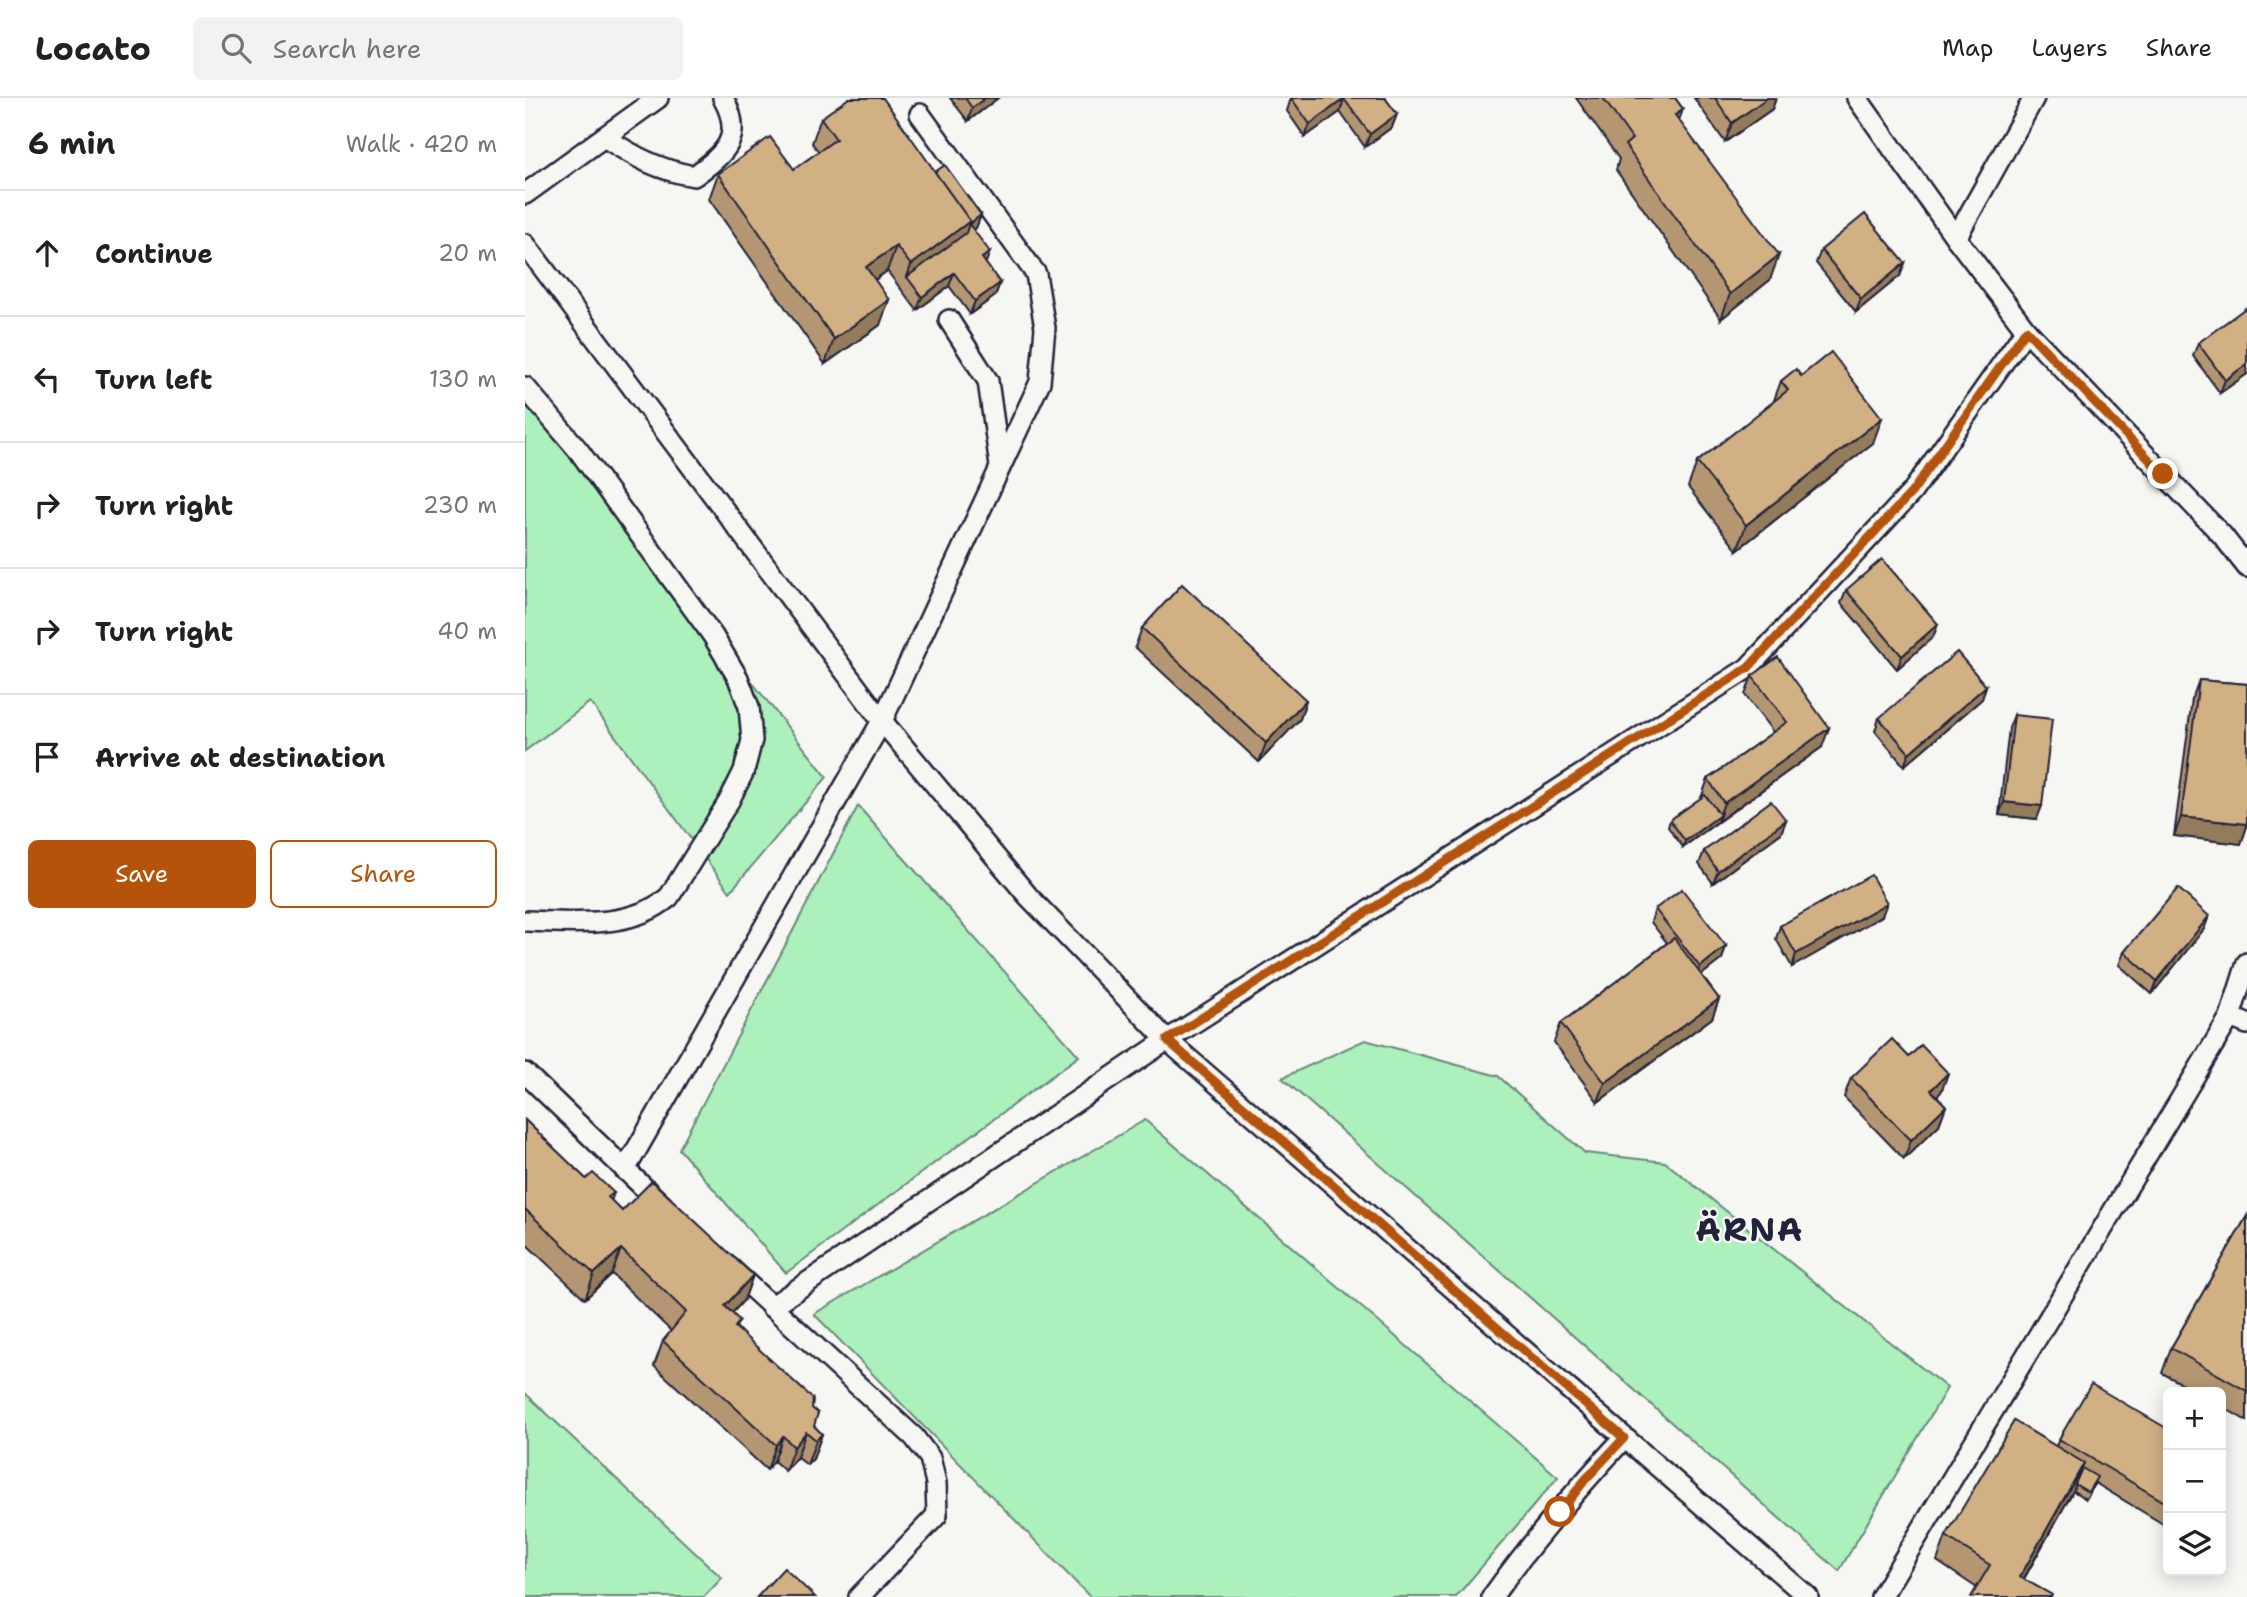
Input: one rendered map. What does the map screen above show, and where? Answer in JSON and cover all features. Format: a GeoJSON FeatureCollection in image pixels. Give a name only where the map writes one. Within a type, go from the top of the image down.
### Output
{"type":"FeatureCollection","features":[{"type":"Feature","properties":{"kind":"lane"},"geometry":{"type":"LineString","coordinates":[[525,194],[658,98]]}},
{"type":"Feature","properties":{"kind":"lane"},"geometry":{"type":"LineString","coordinates":[[604,137],[638,159],[670,172],[694,176],[720,158],[734,131],[728,106],[723,98]]}},
{"type":"Feature","properties":{"kind":"lane"},"geometry":{"type":"LineString","coordinates":[[1857,98],[2026,330],[2221,535],[2247,567]]}},
{"type":"Feature","properties":{"kind":"lane"},"geometry":{"type":"LineString","coordinates":[[1956,237],[2034,98]]}},
{"type":"Feature","properties":{"kind":"lane"},"geometry":{"type":"LineString","coordinates":[[638,113],[633,136],[638,159]]}},
{"type":"Feature","properties":{"kind":"lane"},"geometry":{"type":"LineString","coordinates":[[625,1170],[882,721],[1040,383],[1045,328],[1036,274],[921,114]]}},
{"type":"Feature","properties":{"kind":"lane"},"geometry":{"type":"LineString","coordinates":[[525,244],[882,721],[1028,897],[1167,1040],[1808,1597]]}},
{"type":"Feature","properties":{"kind":"lane"},"geometry":{"type":"LineString","coordinates":[[949,320],[988,381],[1000,467]]}},
{"type":"Feature","properties":{"kind":"lane"},"geometry":{"type":"LineString","coordinates":[[771,1307],[1167,1040],[1748,668],[1912,492],[2026,330]]}},
{"type":"Feature","properties":{"kind":"lane"},"geometry":{"type":"LineString","coordinates":[[525,387],[579,451],[713,636],[738,678],[749,707],[752,740],[744,771],[729,801],[669,897],[656,907],[608,922],[525,921]]}},
{"type":"Feature","properties":{"kind":"lane"},"geometry":{"type":"LineString","coordinates":[[1881,1597],[2239,1020],[2247,963]]}},
{"type":"Feature","properties":{"kind":"lane"},"geometry":{"type":"LineString","coordinates":[[525,1073],[673,1216]]}},
{"type":"Feature","properties":{"kind":"lane"},"geometry":{"type":"LineString","coordinates":[[712,1252],[914,1437],[930,1458],[936,1483],[936,1515],[859,1597]]}},
{"type":"Feature","properties":{"kind":"lane"},"geometry":{"type":"LineString","coordinates":[[1492,1597],[1585,1480],[1624,1438]]}},
{"type":"Feature","properties":{"kind":"green space"},"geometry":{"type":"Polygon","coordinates":[[[525,394],[827,777],[730,892],[590,702],[525,751],[525,394]]]}},
{"type":"Feature","properties":{"kind":"green space"},"geometry":{"type":"Polygon","coordinates":[[[858,806],[1079,1056],[786,1273],[679,1149],[858,806]]]}},
{"type":"Feature","properties":{"kind":"green space"},"geometry":{"type":"Polygon","coordinates":[[[1365,1040],[1498,1076],[1585,1153],[1665,1162],[1947,1388],[1839,1571],[1282,1078],[1365,1040]]]}},
{"type":"Feature","properties":{"kind":"green space"},"geometry":{"type":"Polygon","coordinates":[[[1145,1120],[1558,1477],[1456,1597],[1090,1597],[814,1314],[1145,1120]]]}},
{"type":"Feature","properties":{"kind":"green space"},"geometry":{"type":"Polygon","coordinates":[[[525,1393],[722,1578],[704,1597],[525,1597],[525,1393]]]}},
{"type":"Feature","properties":{"kind":"building"},"geometry":{"type":"Polygon","coordinates":[[[849,98],[883,98],[970,221],[911,265],[896,246],[866,267],[889,300],[834,339],[718,174],[770,137],[794,169],[836,139],[821,118],[849,98]]]}},
{"type":"Feature","properties":{"kind":"building"},"geometry":{"type":"Polygon","coordinates":[[[965,98],[985,98],[972,108],[965,98]]]}},
{"type":"Feature","properties":{"kind":"building"},"geometry":{"type":"Polygon","coordinates":[[[1291,98],[1385,98],[1397,114],[1370,134],[1344,99],[1310,124],[1291,98]]]}},
{"type":"Feature","properties":{"kind":"building"},"geometry":{"type":"Polygon","coordinates":[[[1603,98],[1675,98],[1683,109],[1675,115],[1779,255],[1730,294],[1625,145],[1632,139],[1603,98]]]}},
{"type":"Feature","properties":{"kind":"building"},"geometry":{"type":"Polygon","coordinates":[[[1715,98],[1767,98],[1732,123],[1715,98]]]}},
{"type":"Feature","properties":{"kind":"building"},"geometry":{"type":"Polygon","coordinates":[[[945,165],[981,215],[969,224],[970,221],[935,172],[945,165]]]}},
{"type":"Feature","properties":{"kind":"building"},"geometry":{"type":"Polygon","coordinates":[[[1865,214],[1905,263],[1861,299],[1821,250],[1865,214]]]}},
{"type":"Feature","properties":{"kind":"building"},"geometry":{"type":"Polygon","coordinates":[[[969,224],[990,252],[982,258],[1000,283],[975,301],[954,273],[922,297],[907,277],[966,233],[969,224]]]}},
{"type":"Feature","properties":{"kind":"building"},"geometry":{"type":"Polygon","coordinates":[[[2247,307],[2247,364],[2225,380],[2198,343],[2247,307]]]}},
{"type":"Feature","properties":{"kind":"building"},"geometry":{"type":"Polygon","coordinates":[[[1831,352],[1882,418],[1746,525],[1697,462],[1788,390],[1781,381],[1796,369],[1801,376],[1831,352]]]}},
{"type":"Feature","properties":{"kind":"building"},"geometry":{"type":"Polygon","coordinates":[[[1882,559],[1938,624],[1902,656],[1846,590],[1882,559]]]}},
{"type":"Feature","properties":{"kind":"building"},"geometry":{"type":"Polygon","coordinates":[[[1182,584],[1306,700],[1266,743],[1142,628],[1182,584]]]}},
{"type":"Feature","properties":{"kind":"building"},"geometry":{"type":"Polygon","coordinates":[[[1957,652],[1986,686],[1909,753],[1879,718],[1957,652]]]}},
{"type":"Feature","properties":{"kind":"building"},"geometry":{"type":"Polygon","coordinates":[[[1778,657],[1829,728],[1724,803],[1708,779],[1787,722],[1752,676],[1778,657]]]}},
{"type":"Feature","properties":{"kind":"building"},"geometry":{"type":"Polygon","coordinates":[[[2199,680],[2247,684],[2247,824],[2181,817],[2199,680]]]}},
{"type":"Feature","properties":{"kind":"building"},"geometry":{"type":"Polygon","coordinates":[[[2014,715],[2052,719],[2042,806],[2004,802],[2014,715]]]}},
{"type":"Feature","properties":{"kind":"building"},"geometry":{"type":"Polygon","coordinates":[[[1705,795],[1720,815],[1685,841],[1670,820],[1705,795]]]}},
{"type":"Feature","properties":{"kind":"building"},"geometry":{"type":"Polygon","coordinates":[[[1771,801],[1786,820],[1718,871],[1704,851],[1771,801]]]}},
{"type":"Feature","properties":{"kind":"building"},"geometry":{"type":"Polygon","coordinates":[[[1871,875],[1887,903],[1796,954],[1780,926],[1871,875]]]}},
{"type":"Feature","properties":{"kind":"building"},"geometry":{"type":"Polygon","coordinates":[[[2178,888],[2209,916],[2157,981],[2124,952],[2178,888]]]}},
{"type":"Feature","properties":{"kind":"building"},"geometry":{"type":"Polygon","coordinates":[[[1682,889],[1726,946],[1700,967],[1655,909],[1682,889]]]}},
{"type":"Feature","properties":{"kind":"building"},"geometry":{"type":"Polygon","coordinates":[[[1674,938],[1719,999],[1605,1083],[1561,1023],[1674,938]]]}},
{"type":"Feature","properties":{"kind":"building"},"geometry":{"type":"Polygon","coordinates":[[[1892,1039],[1909,1057],[1921,1045],[1948,1073],[1931,1090],[1946,1106],[1911,1140],[1851,1078],[1892,1039]]]}},
{"type":"Feature","properties":{"kind":"building"},"geometry":{"type":"Polygon","coordinates":[[[525,1120],[586,1179],[593,1173],[614,1193],[608,1197],[622,1211],[652,1181],[753,1275],[725,1306],[740,1321],[735,1327],[813,1399],[812,1408],[818,1413],[814,1426],[822,1434],[816,1440],[806,1432],[794,1447],[783,1436],[776,1445],[663,1341],[686,1312],[621,1249],[594,1274],[525,1209],[525,1120]]]}},
{"type":"Feature","properties":{"kind":"building"},"geometry":{"type":"Polygon","coordinates":[[[2247,1216],[2247,1391],[2171,1348],[2247,1216]]]}},
{"type":"Feature","properties":{"kind":"building"},"geometry":{"type":"Polygon","coordinates":[[[2091,1384],[2163,1426],[2163,1501],[2059,1439],[2091,1384]]]}},
{"type":"Feature","properties":{"kind":"building"},"geometry":{"type":"Polygon","coordinates":[[[2014,1421],[2084,1463],[2020,1577],[2052,1595],[1971,1597],[1990,1565],[1946,1536],[2014,1421]]]}},
{"type":"Feature","properties":{"kind":"building"},"geometry":{"type":"Polygon","coordinates":[[[2082,1468],[2097,1477],[2088,1492],[2075,1484],[2082,1468]]]}},
{"type":"Feature","properties":{"kind":"building"},"geometry":{"type":"Polygon","coordinates":[[[784,1568],[815,1597],[757,1597],[784,1568]]]}},
{"type":"Feature","properties":{"kind":"district","name":"ÄRNA"},"geometry":{"type":"Point","coordinates":[1750,1229]}},
{"type":"Feature","properties":{"kind":"route"},"geometry":{"type":"LineString","coordinates":[[1560,1512],[1624,1438],[1167,1040],[1748,668],[1912,492],[2026,330],[2163,474]]}}]}
